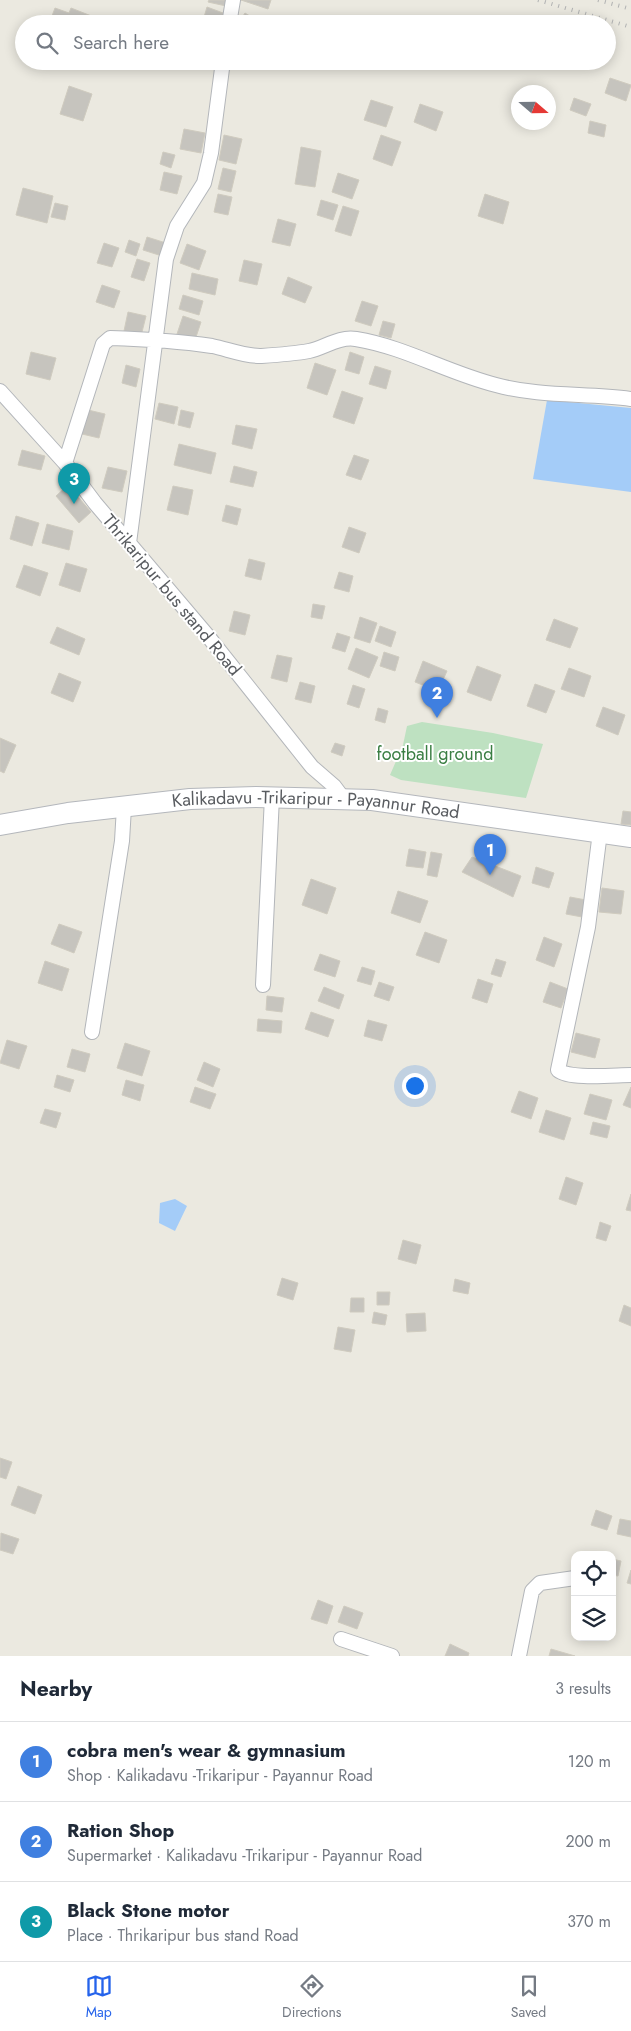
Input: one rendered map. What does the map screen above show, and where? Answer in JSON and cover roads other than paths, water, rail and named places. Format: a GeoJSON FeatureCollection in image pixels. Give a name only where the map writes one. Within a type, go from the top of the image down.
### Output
{"type":"FeatureCollection","features":[{"type":"Feature","properties":{"kind":"main road","name":"Kalikadavu -Trikaripur - Payannur Road"},"geometry":{"type":"LineString","coordinates":[[0,825],[68,813],[190,799],[343,798],[372,800],[631,837]]}},
{"type":"Feature","properties":{"kind":"street"},"geometry":{"type":"LineString","coordinates":[[231,15],[233,0]]}},
{"type":"Feature","properties":{"kind":"street"},"geometry":{"type":"LineString","coordinates":[[129,543],[166,259],[172,236],[204,183],[211,153],[222,70]]}},
{"type":"Feature","properties":{"kind":"street"},"geometry":{"type":"LineString","coordinates":[[65,463],[103,344],[110,338],[155,340],[212,346],[258,356],[311,351],[326,344],[354,338],[414,355],[452,371],[496,386],[536,393],[580,394],[631,400]]}},
{"type":"Feature","properties":{"kind":"street","name":"Thrikaripur bus stand Road"},"geometry":{"type":"LineString","coordinates":[[0,391],[65,463],[129,543],[208,636],[312,766],[334,786],[343,798]]}},
{"type":"Feature","properties":{"kind":"street"},"geometry":{"type":"LineString","coordinates":[[263,985],[272,797]]}},
{"type":"Feature","properties":{"kind":"street"},"geometry":{"type":"LineString","coordinates":[[92,1032],[122,841],[124,806]]}},
{"type":"Feature","properties":{"kind":"street"},"geometry":{"type":"LineString","coordinates":[[600,832],[588,927],[558,1070],[562,1073],[577,1075],[631,1074]]}},
{"type":"Feature","properties":{"kind":"street"},"geometry":{"type":"LineString","coordinates":[[519,1656],[532,1591],[545,1582],[571,1579]]}},
{"type":"Feature","properties":{"kind":"street"},"geometry":{"type":"LineString","coordinates":[[341,1638],[392,1656]]}},
{"type":"Feature","properties":{"kind":"water"},"geometry":{"type":"Polygon","coordinates":[[[547,400],[631,408],[631,492],[533,479],[547,400]]]}},
{"type":"Feature","properties":{"kind":"water"},"geometry":{"type":"Polygon","coordinates":[[[175,1199],[187,1206],[175,1231],[159,1223],[160,1203],[175,1199]]]}},
{"type":"Feature","properties":{"kind":"railway"},"geometry":{"type":"LineString","coordinates":[[538,0],[590,15]]}},
{"type":"Feature","properties":{"kind":"railway"},"geometry":{"type":"LineString","coordinates":[[598,0],[631,9]]}},
{"type":"Feature","properties":{"kind":"railway"},"geometry":{"type":"LineString","coordinates":[[616,23],[631,27]]}},
{"type":"Feature","properties":{"kind":"place","name":"Black Stone motor"},"geometry":{"type":"Point","coordinates":[74,504]}},
{"type":"Feature","properties":{"kind":"place","name":"Ration Shop"},"geometry":{"type":"Point","coordinates":[437,718]}},
{"type":"Feature","properties":{"kind":"place","name":"cobra men's wear & gymnasium"},"geometry":{"type":"Point","coordinates":[490,875]}},
{"type":"Feature","properties":{"kind":"park label","name":"football ground"},"geometry":{"type":"Point","coordinates":[435,754]}}]}
